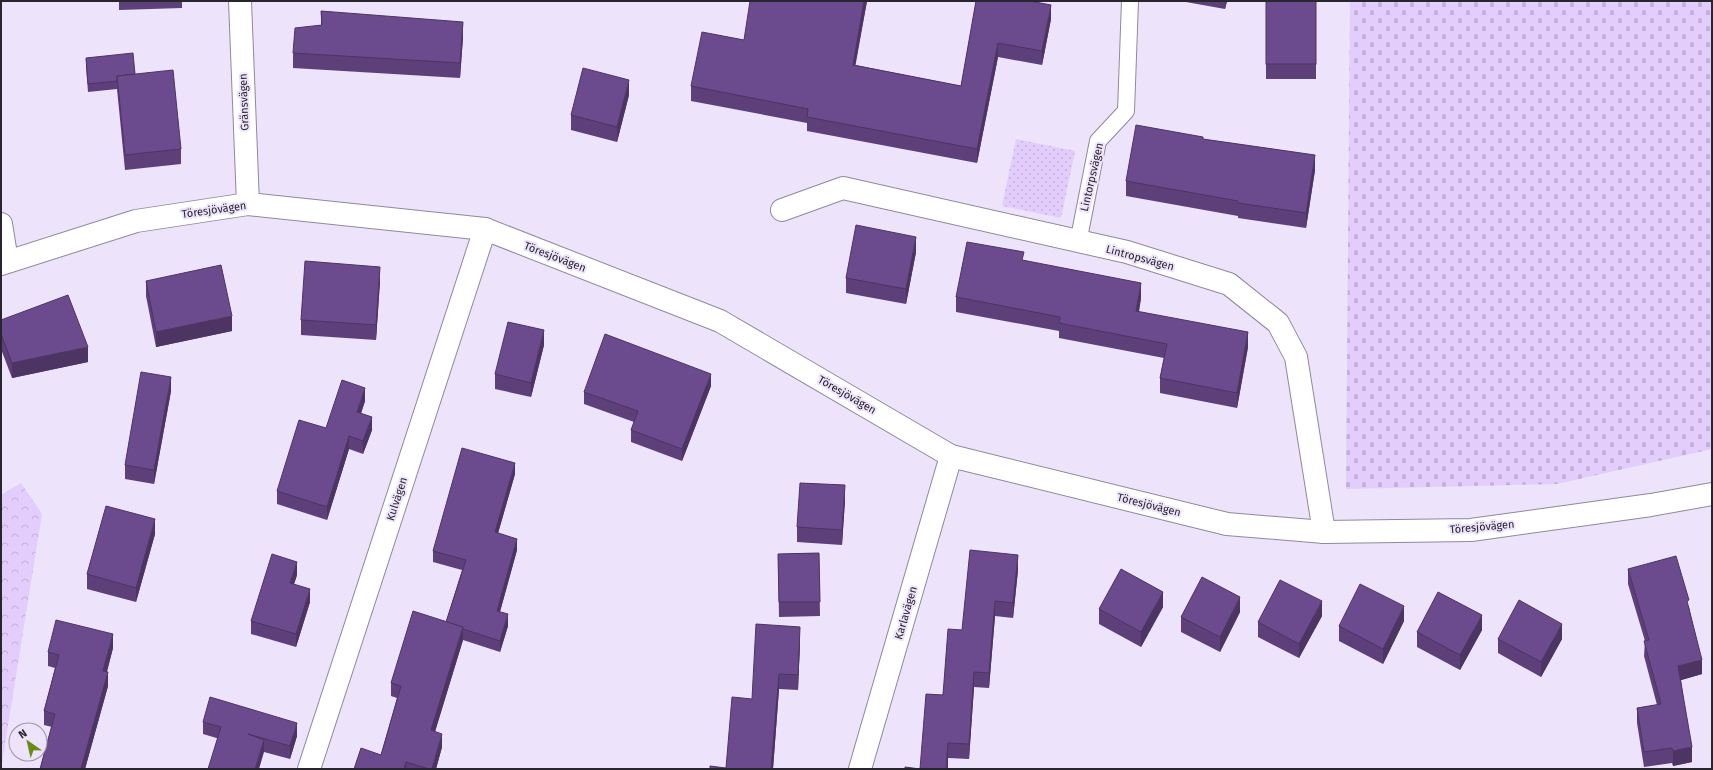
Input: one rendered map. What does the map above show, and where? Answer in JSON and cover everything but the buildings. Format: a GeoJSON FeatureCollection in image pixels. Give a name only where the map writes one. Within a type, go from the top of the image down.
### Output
{"type":"FeatureCollection","features":[{"type":"Feature","properties":{"kind":"street","name":"Gränsvägen"},"geometry":{"type":"LineString","coordinates":[[240,1],[248,204]]}},
{"type":"Feature","properties":{"kind":"street","name":"Lintropsvägen"},"geometry":{"type":"LineString","coordinates":[[782,210],[843,188],[1078,243],[1127,252],[1229,284],[1278,323],[1296,357],[1324,532]]}},
{"type":"Feature","properties":{"kind":"street","name":"Töresjövägen"},"geometry":{"type":"LineString","coordinates":[[4,262],[136,221],[248,204],[485,229],[720,321],[952,456],[1227,524],[1324,532],[1471,530],[1651,505],[1712,494]]}},
{"type":"Feature","properties":{"kind":"street"},"geometry":{"type":"LineString","coordinates":[[1,224],[4,262]]}},
{"type":"Feature","properties":{"kind":"street","name":"Kulvägen"},"geometry":{"type":"LineString","coordinates":[[309,769],[485,229]]}},
{"type":"Feature","properties":{"kind":"street","name":"Karlavägen"},"geometry":{"type":"LineString","coordinates":[[860,769],[952,456]]}},
{"type":"Feature","properties":{"kind":"lane","name":"Lintorpsvägen"},"geometry":{"type":"LineString","coordinates":[[1078,243],[1098,141],[1126,111],[1130,1]]}},
{"type":"Feature","properties":{"kind":"green space"},"geometry":{"type":"Polygon","coordinates":[[[1350,1],[1712,1],[1712,449],[1557,484],[1346,489],[1350,1]]]}},
{"type":"Feature","properties":{"kind":"green space"},"geometry":{"type":"Polygon","coordinates":[[[1016,139],[1075,151],[1061,218],[1002,206],[1016,139]]]}},
{"type":"Feature","properties":{"kind":"green space"},"geometry":{"type":"Polygon","coordinates":[[[21,483],[42,514],[1,769],[1,495],[21,483]]]}}]}
